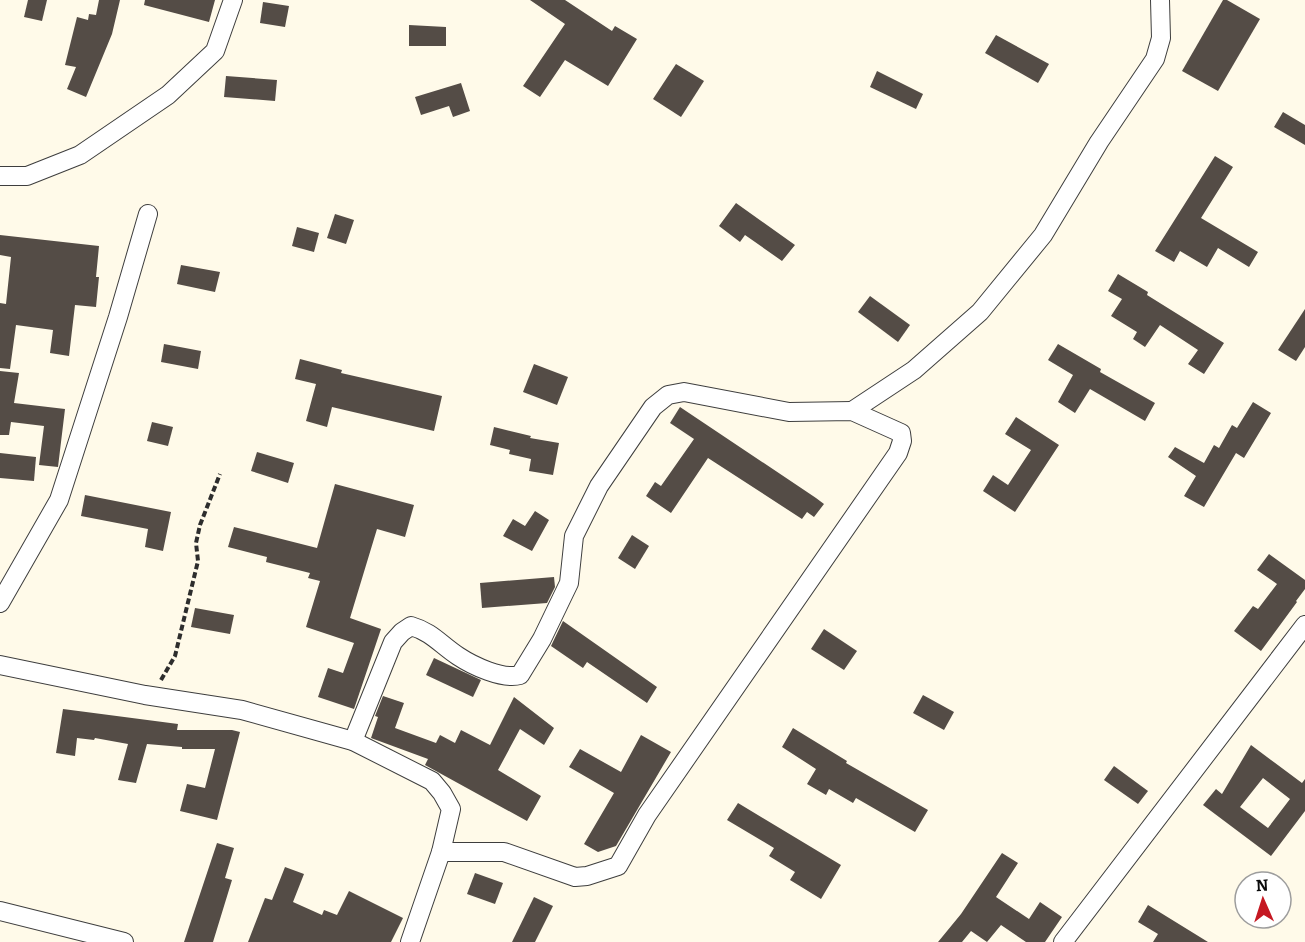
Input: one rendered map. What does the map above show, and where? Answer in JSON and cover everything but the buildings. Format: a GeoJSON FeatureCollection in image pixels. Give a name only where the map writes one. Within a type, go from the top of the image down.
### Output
{"type":"FeatureCollection","features":[{"type":"Feature","properties":{"kind":"street"},"geometry":{"type":"LineString","coordinates":[[0,176],[27,176],[80,155],[168,95],[215,51],[233,0]]}},
{"type":"Feature","properties":{"kind":"street"},"geometry":{"type":"LineString","coordinates":[[852,411],[914,370],[980,312],[1042,235],[1099,142],[1155,59],[1161,38],[1160,0]]}},
{"type":"Feature","properties":{"kind":"street"},"geometry":{"type":"LineString","coordinates":[[0,603],[59,500],[118,317],[148,214]]}},
{"type":"Feature","properties":{"kind":"street"},"geometry":{"type":"LineString","coordinates":[[353,741],[393,642],[411,626],[426,630],[459,657],[504,677],[520,675],[542,639],[569,583],[574,536],[599,486],[653,407],[668,395],[684,392],[789,412],[852,411],[900,433],[902,441],[898,453],[647,815],[618,866],[587,876],[575,877],[504,852],[441,852]]}},
{"type":"Feature","properties":{"kind":"street"},"geometry":{"type":"LineString","coordinates":[[1063,942],[1305,625]]}},
{"type":"Feature","properties":{"kind":"street"},"geometry":{"type":"LineString","coordinates":[[0,665],[145,695],[242,710],[353,741],[432,782],[442,792],[451,809],[441,852],[410,942]]}},
{"type":"Feature","properties":{"kind":"street"},"geometry":{"type":"LineString","coordinates":[[0,911],[124,942]]}},
{"type":"Feature","properties":{"kind":"path"},"geometry":{"type":"LineString","coordinates":[[145,695],[164,677],[175,656],[198,561],[196,543],[200,525],[220,474]]}}]}
